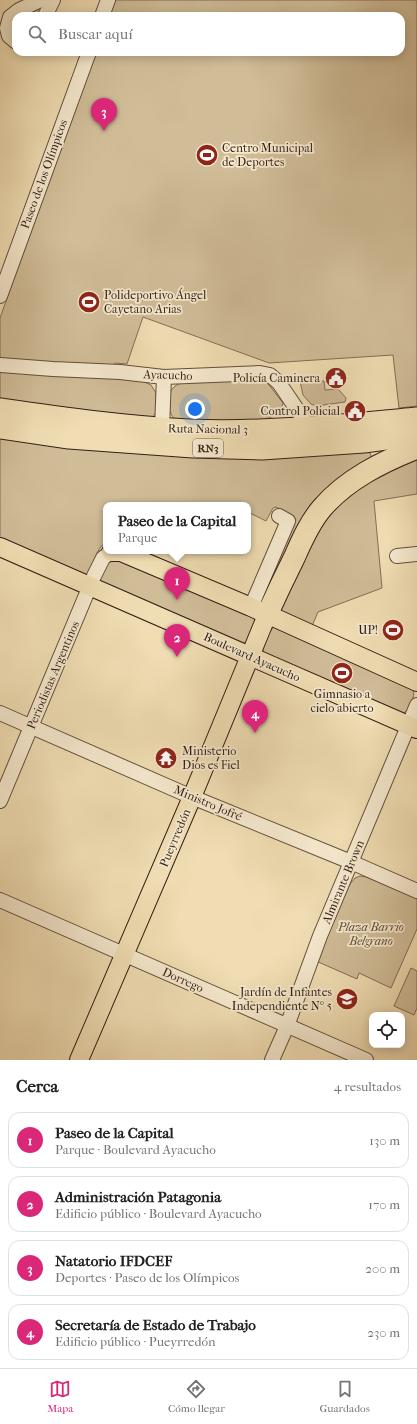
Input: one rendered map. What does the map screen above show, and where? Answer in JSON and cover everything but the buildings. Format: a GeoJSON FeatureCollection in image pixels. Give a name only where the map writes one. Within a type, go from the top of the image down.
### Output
{"type":"FeatureCollection","features":[{"type":"Feature","properties":{"kind":"highway","name":"Ruta Nacional 3"},"geometry":{"type":"LineString","coordinates":[[0,409],[69,419],[190,430],[309,428],[417,418]]}},
{"type":"Feature","properties":{"kind":"highway","name":"Ruta Nacional 3"},"geometry":{"type":"LineString","coordinates":[[0,428],[69,438],[193,447],[262,449],[364,442],[417,435]]}},
{"type":"Feature","properties":{"kind":"highway"},"geometry":{"type":"LineString","coordinates":[[259,611],[310,524],[322,508],[340,491],[361,475],[374,467],[417,448]]}},
{"type":"Feature","properties":{"kind":"main road","name":"Boulevard Ayacucho"},"geometry":{"type":"LineString","coordinates":[[0,547],[413,727]]}},
{"type":"Feature","properties":{"kind":"main road"},"geometry":{"type":"LineString","coordinates":[[126,554],[259,611],[417,682]]}},
{"type":"Feature","properties":{"kind":"main road","name":"Pueyrredón"},"geometry":{"type":"LineString","coordinates":[[79,1060],[192,797],[249,656],[259,611]]}},
{"type":"Feature","properties":{"kind":"street"},"geometry":{"type":"LineString","coordinates":[[16,12],[41,0]]}},
{"type":"Feature","properties":{"kind":"street"},"geometry":{"type":"LineString","coordinates":[[47,12],[53,0]]}},
{"type":"Feature","properties":{"kind":"street"},"geometry":{"type":"LineString","coordinates":[[104,12],[108,0]]}},
{"type":"Feature","properties":{"kind":"street"},"geometry":{"type":"LineString","coordinates":[[12,15],[10,16],[7,28],[9,36],[12,39]]}},
{"type":"Feature","properties":{"kind":"street","name":"Paseo de los Olímpicos"},"geometry":{"type":"LineString","coordinates":[[0,296],[88,56]]}},
{"type":"Feature","properties":{"kind":"street","name":"Ayacucho"},"geometry":{"type":"LineString","coordinates":[[0,365],[120,372],[164,377],[270,375],[279,383],[309,428]]}},
{"type":"Feature","properties":{"kind":"street"},"geometry":{"type":"LineString","coordinates":[[162,428],[164,377]]}},
{"type":"Feature","properties":{"kind":"street"},"geometry":{"type":"LineString","coordinates":[[259,611],[288,521],[279,516]]}},
{"type":"Feature","properties":{"kind":"street","name":"Periodistas Argentinos"},"geometry":{"type":"LineString","coordinates":[[0,801],[90,586],[103,558],[108,554]]}},
{"type":"Feature","properties":{"kind":"street"},"geometry":{"type":"LineString","coordinates":[[397,556],[417,554]]}},
{"type":"Feature","properties":{"kind":"street","name":"Almirante Brown"},"geometry":{"type":"LineString","coordinates":[[272,1060],[287,1026],[320,936],[351,862],[413,727],[417,706]]}},
{"type":"Feature","properties":{"kind":"street","name":"Ministro Jofré"},"geometry":{"type":"LineString","coordinates":[[0,713],[192,797],[351,862],[417,891]]}},
{"type":"Feature","properties":{"kind":"street","name":"Dorrego"},"geometry":{"type":"LineString","coordinates":[[0,900],[366,1060]]}},
{"type":"Feature","properties":{"kind":"green space","name":"Centro Municipal de Deportes"},"geometry":{"type":"Polygon","coordinates":[[[114,0],[417,0],[417,406],[399,408],[393,355],[269,363],[143,317],[127,364],[115,363],[113,366],[0,362],[0,318],[94,56],[405,56],[405,12],[110,12],[114,0]]]}},
{"type":"Feature","properties":{"kind":"green space"},"geometry":{"type":"Polygon","coordinates":[[[45,2],[41,12],[26,12],[45,2]]]}},
{"type":"Feature","properties":{"kind":"green space"},"geometry":{"type":"Polygon","coordinates":[[[0,372],[140,380],[151,385],[156,393],[156,412],[147,422],[0,404],[0,372]]]}},
{"type":"Feature","properties":{"kind":"green space"},"geometry":{"type":"Polygon","coordinates":[[[260,378],[266,381],[283,403],[282,408],[278,413],[264,421],[175,420],[169,408],[169,395],[171,391],[174,387],[183,382],[260,378]]]}},
{"type":"Feature","properties":{"kind":"green space"},"geometry":{"type":"Polygon","coordinates":[[[300,381],[324,381],[325,390],[338,389],[346,398],[345,402],[316,406],[311,404],[303,395],[300,381]]]}},
{"type":"Feature","properties":{"kind":"green space"},"geometry":{"type":"Polygon","coordinates":[[[0,433],[364,450],[370,453],[372,458],[263,601],[261,601],[260,598],[296,520],[294,516],[276,507],[273,508],[266,521],[251,514],[251,502],[103,502],[103,544],[99,549],[86,576],[0,542],[0,433]]]}},
{"type":"Feature","properties":{"kind":"green space"},"geometry":{"type":"Polygon","coordinates":[[[417,456],[417,494],[374,501],[382,588],[318,612],[312,626],[283,614],[280,605],[317,527],[329,512],[366,480],[417,456]]]}},
{"type":"Feature","properties":{"kind":"green space"},"geometry":{"type":"Polygon","coordinates":[[[113,557],[253,616],[254,628],[250,637],[240,645],[100,582],[104,568],[113,557]]]}},
{"type":"Feature","properties":{"kind":"green space"},"geometry":{"type":"Polygon","coordinates":[[[276,626],[413,689],[414,696],[409,707],[402,715],[263,652],[266,637],[276,626]]]}},
{"type":"Feature","properties":{"kind":"green space","name":"Plaza Barrio Belgrano"},"geometry":{"type":"Polygon","coordinates":[[[360,876],[366,877],[417,899],[417,929],[391,988],[359,973],[357,979],[316,961],[350,884],[355,878],[360,876]]]}},
{"type":"Feature","properties":{"kind":"green space"},"geometry":{"type":"Polygon","coordinates":[[[411,968],[417,971],[417,1008],[414,1015],[394,1006],[411,968]]]}},
{"type":"Feature","properties":{"kind":"place","name":"Natatorio IFDCEF"},"geometry":{"type":"Point","coordinates":[104,131]}},
{"type":"Feature","properties":{"kind":"place","name":"Centro Municipal de Deportes"},"geometry":{"type":"Point","coordinates":[207,155]}},
{"type":"Feature","properties":{"kind":"place","name":"Polideportivo Ángel Cayetano Arias"},"geometry":{"type":"Point","coordinates":[89,302]}},
{"type":"Feature","properties":{"kind":"place","name":"Policía Caminera"},"geometry":{"type":"Point","coordinates":[336,378]}},
{"type":"Feature","properties":{"kind":"place","name":"Control Policial"},"geometry":{"type":"Point","coordinates":[355,411]}},
{"type":"Feature","properties":{"kind":"place","name":"Paseo de la Capital"},"geometry":{"type":"Point","coordinates":[177,600]}},
{"type":"Feature","properties":{"kind":"place","name":"UP!"},"geometry":{"type":"Point","coordinates":[393,630]}},
{"type":"Feature","properties":{"kind":"place","name":"Administración Patagonia"},"geometry":{"type":"Point","coordinates":[177,657]}},
{"type":"Feature","properties":{"kind":"place","name":"Gimnasio a cielo abierto"},"geometry":{"type":"Point","coordinates":[342,673]}},
{"type":"Feature","properties":{"kind":"place","name":"Secretaría de Estado de Trabajo"},"geometry":{"type":"Point","coordinates":[255,733]}},
{"type":"Feature","properties":{"kind":"place","name":"Ministerio Dios es Fiel"},"geometry":{"type":"Point","coordinates":[166,758]}},
{"type":"Feature","properties":{"kind":"place","name":"Jardín de Infantes Independiente N° 5"},"geometry":{"type":"Point","coordinates":[347,999]}}]}
